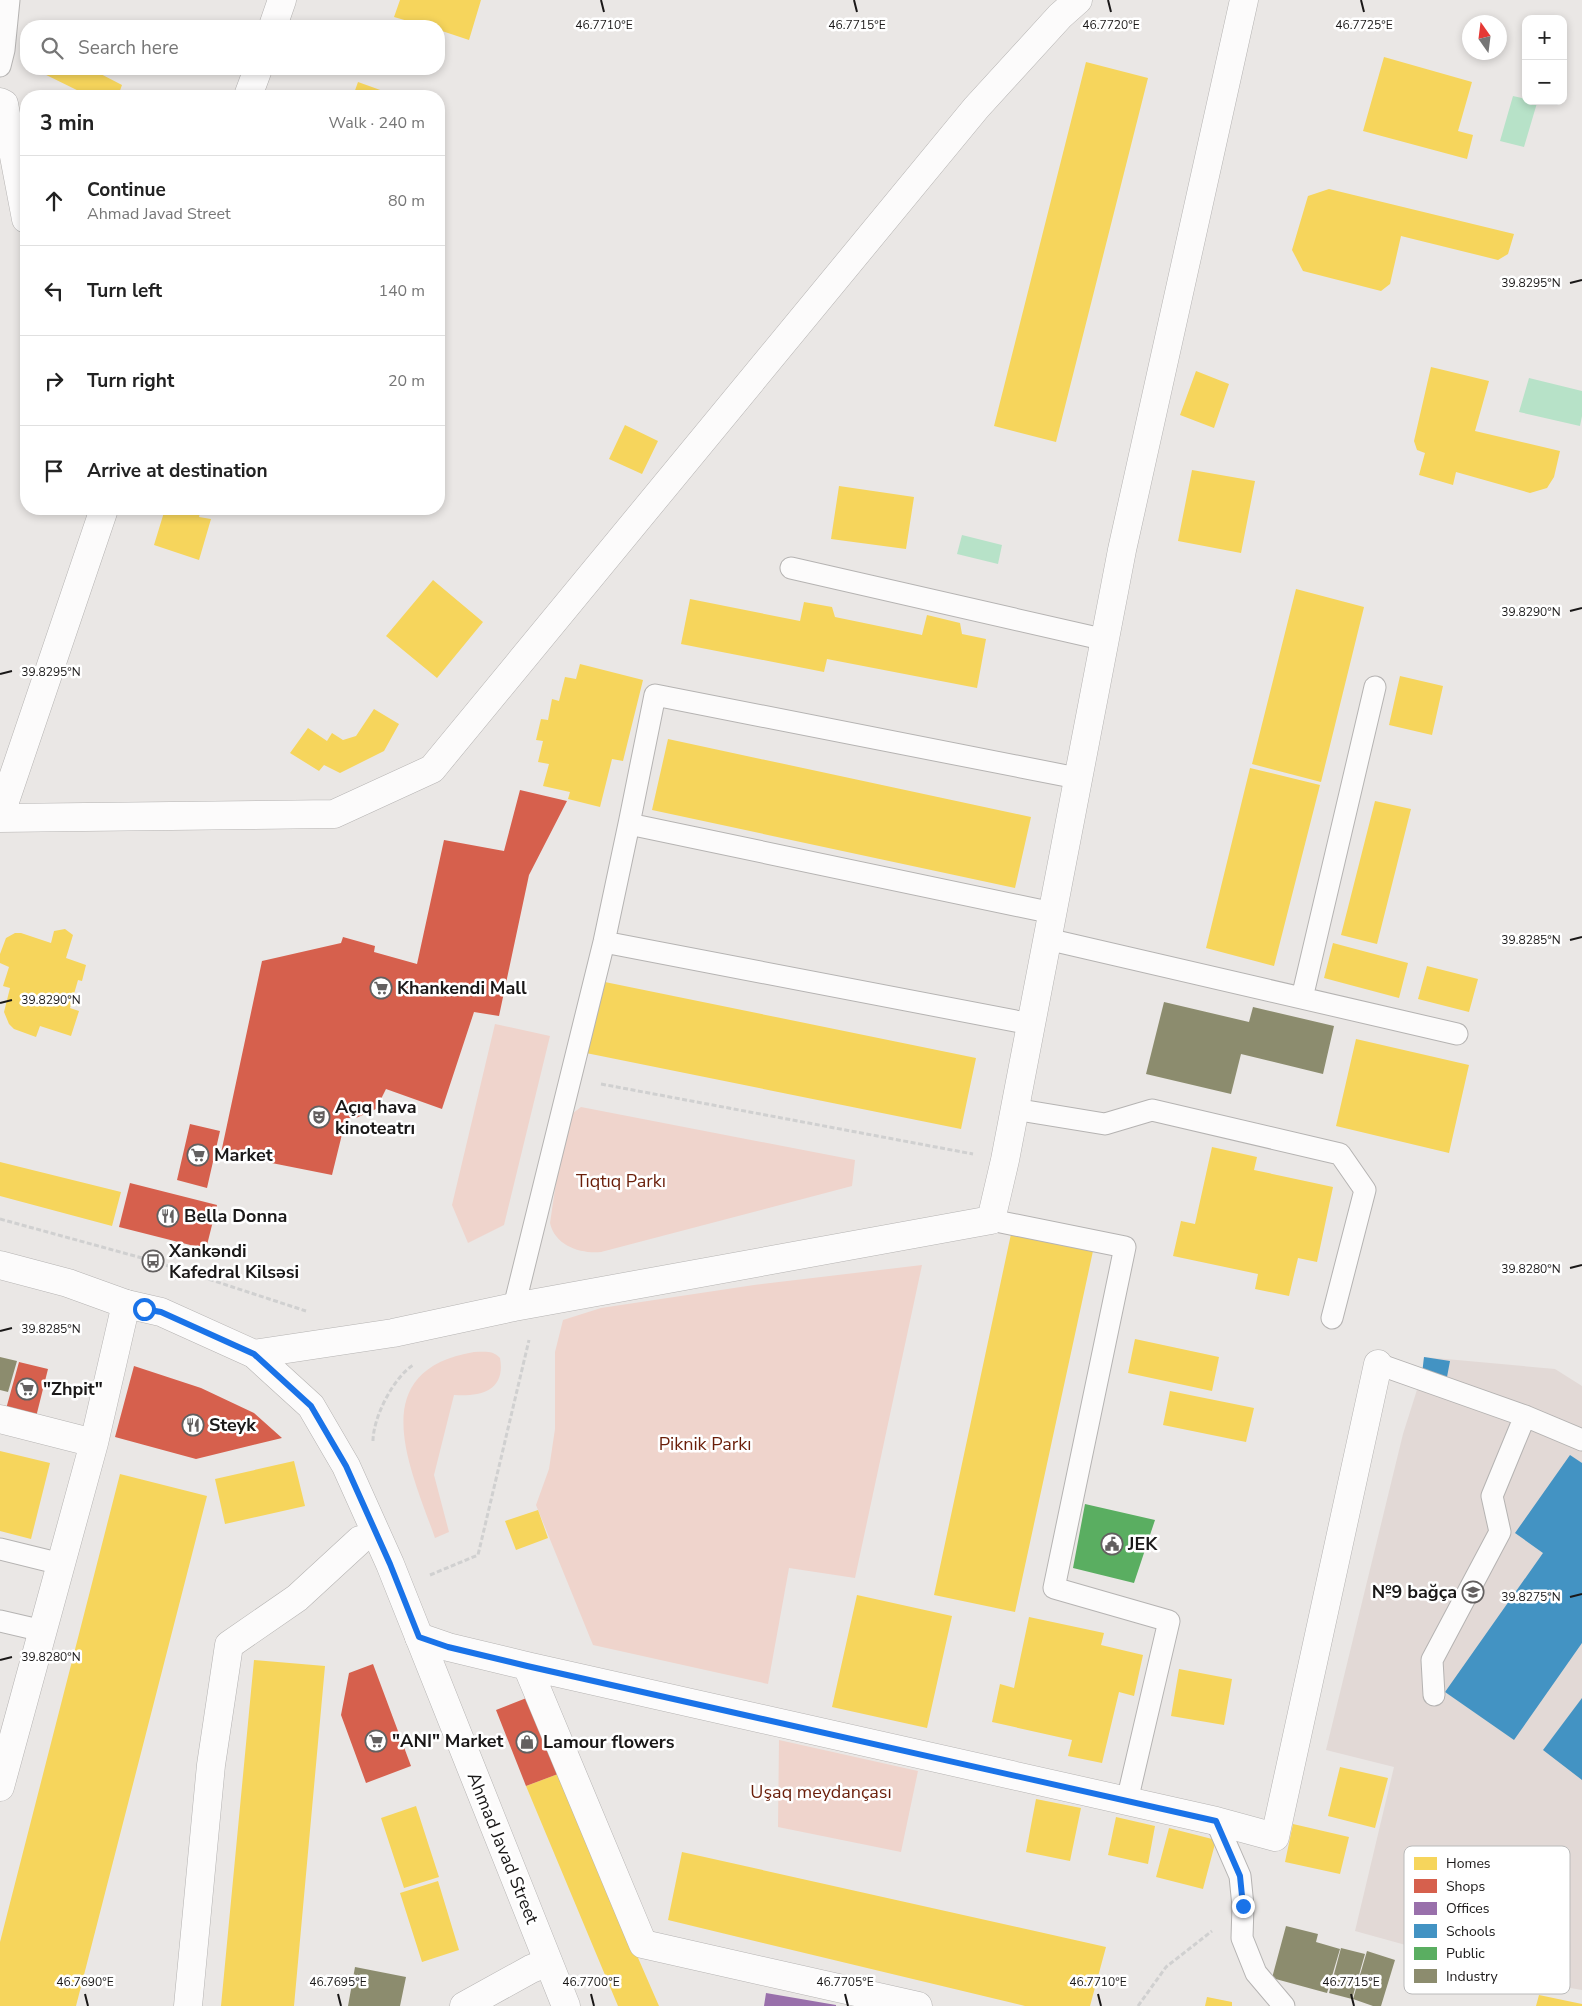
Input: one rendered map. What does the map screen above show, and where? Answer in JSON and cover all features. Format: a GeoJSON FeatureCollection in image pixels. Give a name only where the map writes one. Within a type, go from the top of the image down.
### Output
{"type":"FeatureCollection","features":[{"type":"Feature","properties":{"kind":"street"},"geometry":{"type":"LineString","coordinates":[[275,20],[282,0]]}},
{"type":"Feature","properties":{"kind":"street"},"geometry":{"type":"LineString","coordinates":[[102,515],[0,817],[334,814],[432,769],[976,108],[1060,16],[1078,0]]}},
{"type":"Feature","properties":{"kind":"street"},"geometry":{"type":"LineString","coordinates":[[254,1354],[393,1333],[514,1307],[991,1220],[1031,1024],[1122,550],[1244,0]]}},
{"type":"Feature","properties":{"kind":"street"},"geometry":{"type":"LineString","coordinates":[[250,90],[256,75]]}},
{"type":"Feature","properties":{"kind":"street"},"geometry":{"type":"LineString","coordinates":[[0,102],[4,104],[20,188]]}},
{"type":"Feature","properties":{"kind":"street"},"geometry":{"type":"LineString","coordinates":[[84,515],[90,547]]}},
{"type":"Feature","properties":{"kind":"street","name":"Ahmad Javad Street"},"geometry":{"type":"LineString","coordinates":[[0,1265],[68,1283],[126,1304],[161,1312],[254,1354],[311,1406],[346,1466],[390,1564],[566,2006]]}},
{"type":"Feature","properties":{"kind":"street"},"geometry":{"type":"LineString","coordinates":[[0,1787],[94,1443],[126,1304]]}},
{"type":"Feature","properties":{"kind":"street"},"geometry":{"type":"LineString","coordinates":[[419,1637],[448,1647],[527,1666],[1216,1821],[1275,1837],[1378,1364]]}},
{"type":"Feature","properties":{"kind":"street"},"geometry":{"type":"LineString","coordinates":[[0,1419],[94,1443]]}},
{"type":"Feature","properties":{"kind":"street"},"geometry":{"type":"LineString","coordinates":[[188,2006],[211,1765],[229,1645],[297,1598],[360,1540]]}},
{"type":"Feature","properties":{"kind":"street"},"geometry":{"type":"LineString","coordinates":[[527,1666],[643,1944],[918,2006]]}},
{"type":"Feature","properties":{"kind":"street"},"geometry":{"type":"LineString","coordinates":[[464,2006],[531,1969],[548,1962]]}},
{"type":"Feature","properties":{"kind":"lane"},"geometry":{"type":"LineString","coordinates":[[0,66],[4,50],[9,0]]}},
{"type":"Feature","properties":{"kind":"lane"},"geometry":{"type":"LineString","coordinates":[[791,568],[1106,640]]}},
{"type":"Feature","properties":{"kind":"lane"},"geometry":{"type":"LineString","coordinates":[[1302,998],[1375,687]]}},
{"type":"Feature","properties":{"kind":"lane"},"geometry":{"type":"LineString","coordinates":[[514,1307],[604,942],[655,695],[1077,778]]}},
{"type":"Feature","properties":{"kind":"lane"},"geometry":{"type":"LineString","coordinates":[[629,824],[1052,913]]}},
{"type":"Feature","properties":{"kind":"lane"},"geometry":{"type":"LineString","coordinates":[[1047,939],[1457,1034]]}},
{"type":"Feature","properties":{"kind":"lane"},"geometry":{"type":"LineString","coordinates":[[604,942],[1031,1024]]}},
{"type":"Feature","properties":{"kind":"lane"},"geometry":{"type":"LineString","coordinates":[[1014,1109],[1105,1124],[1152,1110],[1340,1154],[1365,1190],[1332,1318]]}},
{"type":"Feature","properties":{"kind":"lane"},"geometry":{"type":"LineString","coordinates":[[991,1220],[1125,1247],[1054,1588],[1169,1621],[1127,1801]]}},
{"type":"Feature","properties":{"kind":"lane"},"geometry":{"type":"LineString","coordinates":[[1378,1364],[1525,1416],[1582,1440]]}},
{"type":"Feature","properties":{"kind":"lane"},"geometry":{"type":"LineString","coordinates":[[1434,1695],[1432,1660],[1500,1532],[1492,1496],[1525,1416]]}},
{"type":"Feature","properties":{"kind":"lane"},"geometry":{"type":"LineString","coordinates":[[0,1549],[61,1564]]}},
{"type":"Feature","properties":{"kind":"lane"},"geometry":{"type":"LineString","coordinates":[[0,1622],[43,1632]]}},
{"type":"Feature","properties":{"kind":"lane"},"geometry":{"type":"LineString","coordinates":[[1216,1821],[1240,1876],[1243,1906],[1242,1938],[1256,1974],[1284,2006]]}},
{"type":"Feature","properties":{"kind":"path"},"geometry":{"type":"LineString","coordinates":[[570,1079],[1004,1160]]}},
{"type":"Feature","properties":{"kind":"path"},"geometry":{"type":"LineString","coordinates":[[0,1219],[153,1261],[308,1312]]}},
{"type":"Feature","properties":{"kind":"path"},"geometry":{"type":"LineString","coordinates":[[422,1578],[478,1555],[530,1334]]}},
{"type":"Feature","properties":{"kind":"path"},"geometry":{"type":"LineString","coordinates":[[374,1446],[376,1420],[384,1400],[407,1368],[414,1364]]}},
{"type":"Feature","properties":{"kind":"path"},"geometry":{"type":"LineString","coordinates":[[1138,2006],[1166,1967],[1243,1906]]}},
{"type":"Feature","properties":{"kind":"shaded area"},"geometry":{"type":"Polygon","coordinates":[[[1513,96],[1522,98],[1522,105],[1536,105],[1524,147],[1500,141],[1513,96]]]}},
{"type":"Feature","properties":{"kind":"shaded area"},"geometry":{"type":"Polygon","coordinates":[[[1529,378],[1582,391],[1580,426],[1519,412],[1529,378]]]}},
{"type":"Feature","properties":{"kind":"shaded area"},"geometry":{"type":"Polygon","coordinates":[[[962,535],[1002,545],[998,564],[957,554],[962,535]]]}},
{"type":"Feature","properties":{"kind":"shaded area","name":"№9 bağça"},"geometry":{"type":"Polygon","coordinates":[[[1424,1357],[1555,1369],[1582,1386],[1582,1990],[1570,1988],[1570,1846],[1404,1846],[1404,1945],[1355,1931],[1394,1767],[1326,1750],[1403,1434],[1422,1374],[1424,1357]]]}},
{"type":"Feature","properties":{"kind":"green space"},"geometry":{"type":"Polygon","coordinates":[[[495,1024],[550,1036],[504,1225],[468,1243],[452,1205],[495,1024]]]}},
{"type":"Feature","properties":{"kind":"green space","name":"Tıqtıq Parkı"},"geometry":{"type":"Polygon","coordinates":[[[581,1107],[855,1160],[852,1186],[601,1252],[577,1250],[557,1238],[550,1223],[563,1135],[569,1116],[581,1107]]]}},
{"type":"Feature","properties":{"kind":"green space","name":"Piknik Parkı"},"geometry":{"type":"Polygon","coordinates":[[[922,1265],[855,1578],[789,1568],[768,1684],[593,1645],[536,1505],[549,1469],[555,1429],[555,1352],[563,1320],[601,1308],[754,1285],[922,1265]]]}},
{"type":"Feature","properties":{"kind":"green space"},"geometry":{"type":"Polygon","coordinates":[[[474,1352],[497,1355],[500,1358],[501,1369],[495,1385],[489,1390],[473,1395],[454,1395],[434,1475],[449,1532],[435,1538],[415,1483],[407,1454],[404,1426],[406,1401],[417,1379],[439,1363],[474,1352]]]}},
{"type":"Feature","properties":{"kind":"green space","name":"Uşaq meydançası"},"geometry":{"type":"Polygon","coordinates":[[[779,1740],[918,1771],[901,1852],[778,1827],[779,1740]]]}},
{"type":"Feature","properties":{"kind":"building: Homes"},"geometry":{"type":"Polygon","coordinates":[[[400,0],[481,0],[469,40],[445,32],[445,20],[404,20],[394,17],[400,0]]]}},
{"type":"Feature","properties":{"kind":"building: Homes"},"geometry":{"type":"Polygon","coordinates":[[[1384,57],[1472,82],[1458,131],[1473,135],[1467,159],[1363,131],[1384,57]]]}},
{"type":"Feature","properties":{"kind":"building: Homes"},"geometry":{"type":"Polygon","coordinates":[[[1086,62],[1148,78],[1056,442],[994,426],[1086,62]]]}},
{"type":"Feature","properties":{"kind":"building: Homes"},"geometry":{"type":"Polygon","coordinates":[[[46,75],[103,75],[122,85],[120,90],[77,90],[46,75]]]}},
{"type":"Feature","properties":{"kind":"building: Homes"},"geometry":{"type":"Polygon","coordinates":[[[358,82],[380,90],[355,90],[358,82]]]}},
{"type":"Feature","properties":{"kind":"building: Homes"},"geometry":{"type":"Polygon","coordinates":[[[1329,189],[1514,234],[1508,254],[1498,260],[1401,236],[1390,284],[1381,291],[1303,271],[1292,250],[1308,196],[1329,189]]]}},
{"type":"Feature","properties":{"kind":"building: Homes"},"geometry":{"type":"Polygon","coordinates":[[[1431,367],[1489,381],[1475,431],[1560,451],[1554,477],[1547,488],[1530,493],[1456,472],[1453,485],[1419,475],[1425,453],[1417,450],[1414,441],[1431,367]]]}},
{"type":"Feature","properties":{"kind":"building: Homes"},"geometry":{"type":"Polygon","coordinates":[[[1196,371],[1229,384],[1214,428],[1180,415],[1196,371]]]}},
{"type":"Feature","properties":{"kind":"building: Homes"},"geometry":{"type":"Polygon","coordinates":[[[625,425],[658,441],[642,474],[609,459],[625,425]]]}},
{"type":"Feature","properties":{"kind":"building: Homes"},"geometry":{"type":"Polygon","coordinates":[[[1192,470],[1255,481],[1241,553],[1178,541],[1192,470]]]}},
{"type":"Feature","properties":{"kind":"building: Homes"},"geometry":{"type":"Polygon","coordinates":[[[839,486],[914,497],[906,549],[831,539],[839,486]]]}},
{"type":"Feature","properties":{"kind":"building: Homes"},"geometry":{"type":"Polygon","coordinates":[[[163,515],[200,515],[199,517],[211,519],[199,560],[154,545],[163,515]]]}},
{"type":"Feature","properties":{"kind":"building: Homes"},"geometry":{"type":"Polygon","coordinates":[[[433,580],[483,622],[437,678],[386,636],[433,580]]]}},
{"type":"Feature","properties":{"kind":"building: Homes"},"geometry":{"type":"Polygon","coordinates":[[[1296,589],[1364,607],[1321,782],[1252,764],[1296,589]]]}},
{"type":"Feature","properties":{"kind":"building: Homes"},"geometry":{"type":"Polygon","coordinates":[[[690,599],[800,621],[804,602],[832,607],[835,617],[922,635],[927,615],[960,623],[962,634],[986,639],[977,688],[827,659],[824,672],[681,644],[690,599]]]}},
{"type":"Feature","properties":{"kind":"building: Homes"},"geometry":{"type":"Polygon","coordinates":[[[580,664],[643,680],[623,761],[612,759],[600,807],[568,799],[570,792],[543,786],[549,764],[538,762],[543,741],[536,740],[541,719],[548,720],[552,699],[559,701],[565,677],[576,679],[580,664]]]}},
{"type":"Feature","properties":{"kind":"building: Homes"},"geometry":{"type":"Polygon","coordinates":[[[1400,676],[1443,686],[1432,735],[1389,725],[1400,676]]]}},
{"type":"Feature","properties":{"kind":"building: Homes"},"geometry":{"type":"Polygon","coordinates":[[[374,709],[399,724],[384,751],[340,773],[324,765],[319,771],[290,753],[308,728],[327,741],[332,733],[343,740],[356,736],[374,709]]]}},
{"type":"Feature","properties":{"kind":"building: Homes"},"geometry":{"type":"Polygon","coordinates":[[[668,739],[1031,817],[1015,888],[652,810],[668,739]]]}},
{"type":"Feature","properties":{"kind":"building: Homes"},"geometry":{"type":"Polygon","coordinates":[[[1250,768],[1320,785],[1274,966],[1206,948],[1250,768]]]}},
{"type":"Feature","properties":{"kind":"building: Homes"},"geometry":{"type":"Polygon","coordinates":[[[1375,801],[1411,809],[1377,944],[1341,935],[1375,801]]]}},
{"type":"Feature","properties":{"kind":"building: Homes"},"geometry":{"type":"Polygon","coordinates":[[[65,929],[73,935],[66,958],[86,965],[82,981],[78,980],[70,1008],[79,1011],[71,1036],[40,1026],[36,1037],[14,1029],[9,1024],[4,1012],[10,988],[3,986],[9,967],[0,963],[0,954],[6,938],[15,933],[21,933],[51,943],[54,931],[65,929]]]}},
{"type":"Feature","properties":{"kind":"building: Homes"},"geometry":{"type":"Polygon","coordinates":[[[1333,943],[1408,963],[1399,998],[1324,978],[1333,943]]]}},
{"type":"Feature","properties":{"kind":"building: Homes"},"geometry":{"type":"Polygon","coordinates":[[[1427,966],[1478,979],[1469,1012],[1418,999],[1427,966]]]}},
{"type":"Feature","properties":{"kind":"building: Homes"},"geometry":{"type":"Polygon","coordinates":[[[600,981],[976,1058],[961,1129],[586,1053],[600,981]]]}},
{"type":"Feature","properties":{"kind":"building: Homes"},"geometry":{"type":"Polygon","coordinates":[[[1356,1039],[1469,1065],[1449,1153],[1336,1126],[1356,1039]]]}},
{"type":"Feature","properties":{"kind":"building: Homes"},"geometry":{"type":"Polygon","coordinates":[[[1212,1147],[1257,1157],[1254,1170],[1333,1187],[1317,1262],[1298,1258],[1289,1296],[1255,1289],[1258,1274],[1173,1256],[1181,1221],[1195,1224],[1212,1147]]]}},
{"type":"Feature","properties":{"kind":"building: Homes"},"geometry":{"type":"Polygon","coordinates":[[[0,1162],[121,1192],[112,1226],[0,1196],[0,1162]]]}},
{"type":"Feature","properties":{"kind":"building: Homes"},"geometry":{"type":"Polygon","coordinates":[[[1011,1234],[1093,1251],[1015,1612],[934,1595],[1011,1234]]]}},
{"type":"Feature","properties":{"kind":"building: Homes"},"geometry":{"type":"Polygon","coordinates":[[[1135,1339],[1219,1357],[1212,1391],[1128,1373],[1135,1339]]]}},
{"type":"Feature","properties":{"kind":"building: Homes"},"geometry":{"type":"Polygon","coordinates":[[[1170,1391],[1254,1408],[1246,1442],[1163,1425],[1170,1391]]]}},
{"type":"Feature","properties":{"kind":"building: Homes"},"geometry":{"type":"Polygon","coordinates":[[[0,1451],[50,1463],[31,1539],[0,1531],[0,1451]]]}},
{"type":"Feature","properties":{"kind":"building: Homes"},"geometry":{"type":"Polygon","coordinates":[[[294,1461],[305,1506],[225,1524],[215,1479],[294,1461]]]}},
{"type":"Feature","properties":{"kind":"building: Homes"},"geometry":{"type":"Polygon","coordinates":[[[120,1474],[207,1496],[76,2006],[0,2006],[0,1942],[120,1474]]]}},
{"type":"Feature","properties":{"kind":"building: Homes"},"geometry":{"type":"Polygon","coordinates":[[[538,1510],[548,1538],[516,1550],[505,1521],[538,1510]]]}},
{"type":"Feature","properties":{"kind":"building: Homes"},"geometry":{"type":"Polygon","coordinates":[[[857,1595],[952,1616],[927,1728],[832,1707],[857,1595]]]}},
{"type":"Feature","properties":{"kind":"building: Homes"},"geometry":{"type":"Polygon","coordinates":[[[1029,1617],[1104,1633],[1101,1645],[1143,1655],[1134,1696],[1119,1692],[1102,1763],[1068,1756],[1072,1740],[992,1722],[1000,1684],[1014,1688],[1029,1617]]]}},
{"type":"Feature","properties":{"kind":"building: Homes"},"geometry":{"type":"Polygon","coordinates":[[[254,1660],[325,1666],[294,2006],[221,2006],[254,1660]]]}},
{"type":"Feature","properties":{"kind":"building: Homes"},"geometry":{"type":"Polygon","coordinates":[[[1179,1669],[1232,1679],[1224,1725],[1171,1716],[1179,1669]]]}},
{"type":"Feature","properties":{"kind":"building: Homes"},"geometry":{"type":"Polygon","coordinates":[[[1340,1767],[1388,1778],[1375,1828],[1328,1816],[1340,1767]]]}},
{"type":"Feature","properties":{"kind":"building: Homes"},"geometry":{"type":"Polygon","coordinates":[[[558,1774],[659,2006],[618,2006],[526,1786],[558,1774]]]}},
{"type":"Feature","properties":{"kind":"building: Homes"},"geometry":{"type":"Polygon","coordinates":[[[1036,1799],[1081,1808],[1070,1861],[1026,1852],[1036,1799]]]}},
{"type":"Feature","properties":{"kind":"building: Homes"},"geometry":{"type":"Polygon","coordinates":[[[416,1806],[439,1877],[404,1888],[381,1818],[416,1806]]]}},
{"type":"Feature","properties":{"kind":"building: Homes"},"geometry":{"type":"Polygon","coordinates":[[[1116,1817],[1155,1826],[1148,1864],[1108,1855],[1116,1817]]]}},
{"type":"Feature","properties":{"kind":"building: Homes"},"geometry":{"type":"Polygon","coordinates":[[[1293,1824],[1349,1837],[1340,1874],[1285,1862],[1293,1824]]]}},
{"type":"Feature","properties":{"kind":"building: Homes"},"geometry":{"type":"Polygon","coordinates":[[[1169,1828],[1216,1840],[1203,1889],[1156,1877],[1169,1828]]]}},
{"type":"Feature","properties":{"kind":"building: Homes"},"geometry":{"type":"Polygon","coordinates":[[[682,1852],[1106,1947],[1090,2006],[1025,2006],[668,1920],[682,1852]]]}},
{"type":"Feature","properties":{"kind":"building: Homes"},"geometry":{"type":"Polygon","coordinates":[[[438,1881],[459,1950],[422,1962],[400,1893],[438,1881]]]}},
{"type":"Feature","properties":{"kind":"building: Homes"},"geometry":{"type":"Polygon","coordinates":[[[1539,1995],[1582,2004],[1582,2006],[1536,2006],[1539,1995]]]}},
{"type":"Feature","properties":{"kind":"building: Homes"},"geometry":{"type":"Polygon","coordinates":[[[1207,1997],[1232,2002],[1232,2006],[1205,2006],[1207,1997]]]}},
{"type":"Feature","properties":{"kind":"building: Shops","name":"Khankendi Mall"},"geometry":{"type":"Polygon","coordinates":[[[520,790],[567,801],[529,875],[499,1016],[474,1012],[442,1109],[386,1089],[376,1109],[356,1118],[346,1118],[332,1175],[221,1153],[262,961],[341,943],[343,937],[375,946],[374,952],[417,964],[444,840],[504,851],[520,790]]]}},
{"type":"Feature","properties":{"kind":"building: Shops","name":"Market"},"geometry":{"type":"Polygon","coordinates":[[[190,1124],[220,1131],[207,1188],[177,1180],[190,1124]]]}},
{"type":"Feature","properties":{"kind":"building: Shops","name":"Bella Donna"},"geometry":{"type":"Polygon","coordinates":[[[130,1183],[217,1205],[206,1249],[119,1227],[130,1183]]]}},
{"type":"Feature","properties":{"kind":"building: Shops","name":"\"Zhpit\""},"geometry":{"type":"Polygon","coordinates":[[[19,1362],[48,1369],[36,1417],[6,1409],[19,1362]]]}},
{"type":"Feature","properties":{"kind":"building: Shops","name":"Steyk"},"geometry":{"type":"Polygon","coordinates":[[[134,1366],[201,1388],[254,1413],[282,1438],[196,1459],[115,1437],[134,1366]]]}},
{"type":"Feature","properties":{"kind":"building: Shops","name":"\"ANI\" Market"},"geometry":{"type":"Polygon","coordinates":[[[373,1664],[411,1766],[366,1783],[341,1715],[349,1673],[373,1664]]]}},
{"type":"Feature","properties":{"kind":"building: Shops","name":"Lamour flowers"},"geometry":{"type":"Polygon","coordinates":[[[529,1697],[558,1774],[526,1786],[496,1710],[529,1697]]]}},
{"type":"Feature","properties":{"kind":"building: Offices"},"geometry":{"type":"Polygon","coordinates":[[[766,1993],[836,2005],[836,2006],[764,2006],[766,1993]]]}},
{"type":"Feature","properties":{"kind":"building: Schools"},"geometry":{"type":"Polygon","coordinates":[[[1424,1357],[1450,1361],[1447,1377],[1422,1374],[1424,1357]]]}},
{"type":"Feature","properties":{"kind":"building: Schools"},"geometry":{"type":"Polygon","coordinates":[[[1570,1455],[1582,1463],[1582,1643],[1514,1740],[1445,1692],[1543,1553],[1515,1533],[1570,1455]]]}},
{"type":"Feature","properties":{"kind":"building: Schools"},"geometry":{"type":"Polygon","coordinates":[[[1582,1698],[1582,1780],[1543,1750],[1582,1698]]]}},
{"type":"Feature","properties":{"kind":"building: Public","name":"JEK"},"geometry":{"type":"Polygon","coordinates":[[[1085,1504],[1155,1520],[1134,1583],[1073,1568],[1085,1504]]]}},
{"type":"Feature","properties":{"kind":"building: Industry"},"geometry":{"type":"Polygon","coordinates":[[[1164,1002],[1249,1022],[1253,1007],[1334,1026],[1323,1074],[1241,1054],[1231,1094],[1146,1074],[1164,1002]]]}},
{"type":"Feature","properties":{"kind":"building: Industry"},"geometry":{"type":"Polygon","coordinates":[[[0,1357],[17,1361],[8,1392],[0,1390],[0,1357]]]}},
{"type":"Feature","properties":{"kind":"building: Industry"},"geometry":{"type":"Polygon","coordinates":[[[1286,1926],[1318,1934],[1316,1942],[1340,1949],[1327,1993],[1272,1978],[1286,1926]]]}},
{"type":"Feature","properties":{"kind":"building: Industry"},"geometry":{"type":"Polygon","coordinates":[[[1341,1948],[1365,1954],[1352,1999],[1329,1993],[1341,1948]]]}},
{"type":"Feature","properties":{"kind":"building: Industry"},"geometry":{"type":"Polygon","coordinates":[[[1367,1951],[1395,1960],[1381,2006],[1373,2006],[1353,1999],[1367,1951]]]}},
{"type":"Feature","properties":{"kind":"building: Industry"},"geometry":{"type":"Polygon","coordinates":[[[355,1967],[406,1977],[400,2006],[348,2006],[355,1967]]]}},
{"type":"Feature","properties":{"kind":"place","name":"Khankendi Mall"},"geometry":{"type":"Point","coordinates":[381,988]}},
{"type":"Feature","properties":{"kind":"place","name":"Açıq hava kinoteatrı"},"geometry":{"type":"Point","coordinates":[319,1117]}},
{"type":"Feature","properties":{"kind":"place","name":"Market"},"geometry":{"type":"Point","coordinates":[198,1155]}},
{"type":"Feature","properties":{"kind":"place","name":"Bella Donna"},"geometry":{"type":"Point","coordinates":[168,1216]}},
{"type":"Feature","properties":{"kind":"place","name":"Xankəndi Kafedral Kilsəsi"},"geometry":{"type":"Point","coordinates":[153,1261]}},
{"type":"Feature","properties":{"kind":"place","name":"\"Zhpit\""},"geometry":{"type":"Point","coordinates":[27,1389]}},
{"type":"Feature","properties":{"kind":"place","name":"Steyk"},"geometry":{"type":"Point","coordinates":[193,1425]}},
{"type":"Feature","properties":{"kind":"place","name":"JEK"},"geometry":{"type":"Point","coordinates":[1112,1544]}},
{"type":"Feature","properties":{"kind":"place","name":"№9 bağça"},"geometry":{"type":"Point","coordinates":[1473,1592]}},
{"type":"Feature","properties":{"kind":"place","name":"\"ANI\" Market"},"geometry":{"type":"Point","coordinates":[376,1741]}},
{"type":"Feature","properties":{"kind":"place","name":"Lamour flowers"},"geometry":{"type":"Point","coordinates":[527,1742]}},
{"type":"Feature","properties":{"kind":"route"},"geometry":{"type":"LineString","coordinates":[[144,1309],[161,1312],[254,1354],[311,1406],[346,1466],[390,1564],[419,1637],[448,1647],[527,1666],[1216,1821],[1240,1876],[1243,1906]]}}]}
